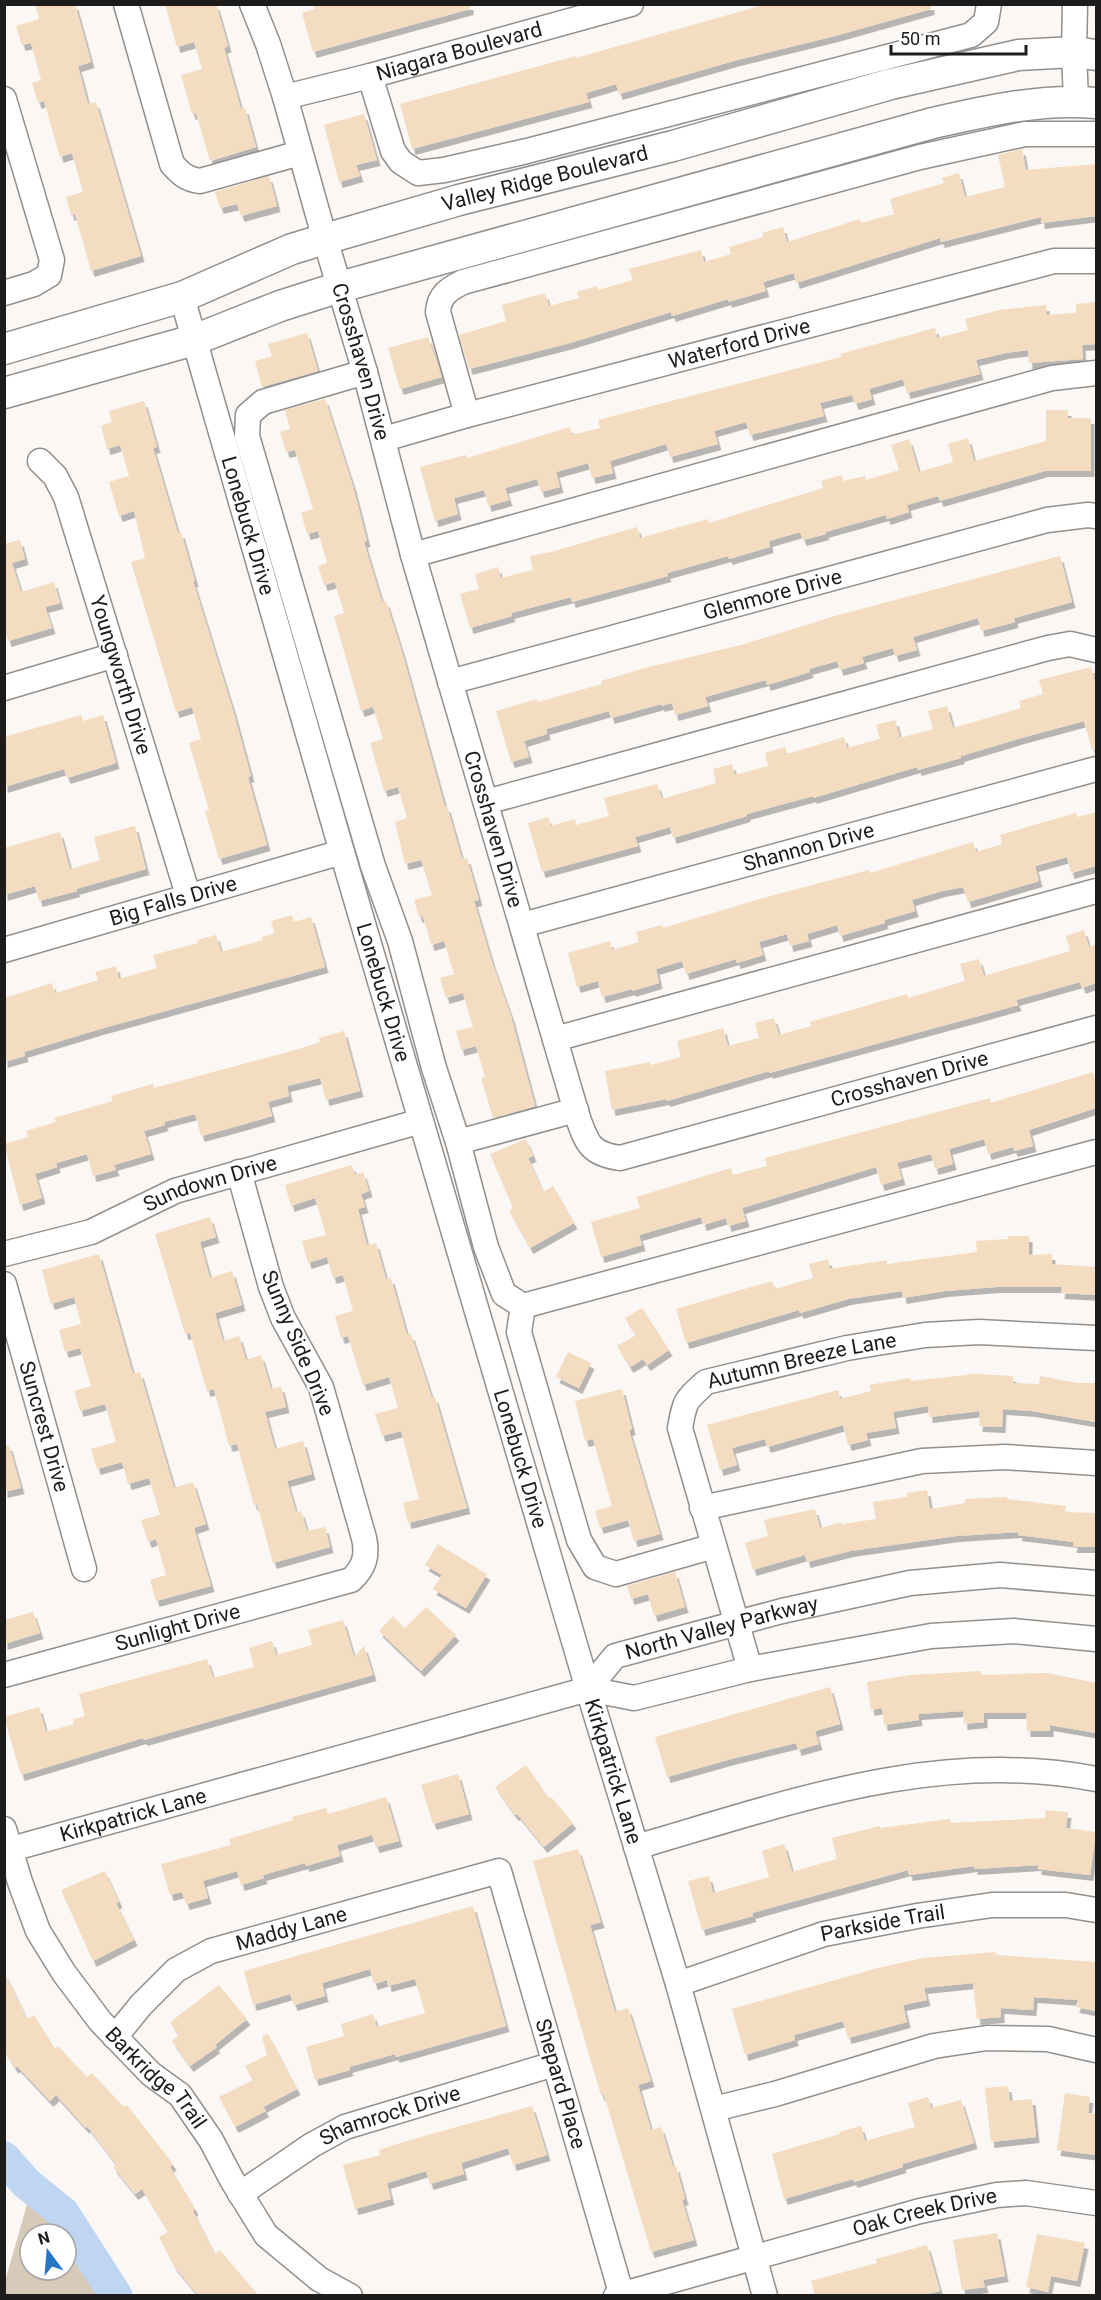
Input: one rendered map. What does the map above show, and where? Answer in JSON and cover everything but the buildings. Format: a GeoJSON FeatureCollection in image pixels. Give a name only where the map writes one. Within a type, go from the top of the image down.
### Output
{"type":"FeatureCollection","features":[{"type":"Feature","properties":{"kind":"main road","name":"Valley Ridge Boulevard"},"geometry":{"type":"LineString","coordinates":[[4,349],[182,297],[292,249],[459,201],[673,146],[891,84],[1018,55],[1085,54]]}},
{"type":"Feature","properties":{"kind":"main road"},"geometry":{"type":"LineString","coordinates":[[4,393],[194,340],[280,306],[340,287],[933,123],[995,108],[1086,102]]}},
{"type":"Feature","properties":{"kind":"street"},"geometry":{"type":"LineString","coordinates":[[126,4],[172,164],[182,175],[189,180],[200,181],[300,153]]}},
{"type":"Feature","properties":{"kind":"street","name":"Crosshaven Drive"},"geometry":{"type":"LineString","coordinates":[[252,4],[285,97],[384,439],[413,555],[576,1110],[585,1139],[594,1151],[620,1158],[1096,1028]]}},
{"type":"Feature","properties":{"kind":"street","name":"Niagara Boulevard"},"geometry":{"type":"LineString","coordinates":[[285,97],[631,4]]}},
{"type":"Feature","properties":{"kind":"street"},"geometry":{"type":"LineString","coordinates":[[370,76],[393,151],[401,162],[418,173],[538,148],[971,35],[986,22],[989,4]]}},
{"type":"Feature","properties":{"kind":"street"},"geometry":{"type":"LineString","coordinates":[[1075,4],[1085,54],[1086,102]]}},
{"type":"Feature","properties":{"kind":"street"},"geometry":{"type":"LineString","coordinates":[[4,99],[52,260],[49,275],[34,284],[4,293]]}},
{"type":"Feature","properties":{"kind":"street"},"geometry":{"type":"LineString","coordinates":[[467,415],[438,312],[443,294],[463,282],[920,158],[1024,134],[1096,134]]}},
{"type":"Feature","properties":{"kind":"street","name":"Waterford Drive"},"geometry":{"type":"LineString","coordinates":[[384,439],[467,415],[1054,261],[1096,261]]}},
{"type":"Feature","properties":{"kind":"street","name":"Lonebuck Drive"},"geometry":{"type":"LineString","coordinates":[[182,297],[342,852],[588,1689]]}},
{"type":"Feature","properties":{"kind":"street"},"geometry":{"type":"LineString","coordinates":[[365,372],[263,402],[248,415],[247,436],[373,866],[400,941],[486,1247],[504,1294],[524,1306],[1096,1152]]}},
{"type":"Feature","properties":{"kind":"street"},"geometry":{"type":"LineString","coordinates":[[413,555],[1052,378],[1096,373]]}},
{"type":"Feature","properties":{"kind":"street","name":"Youngworth Drive"},"geometry":{"type":"LineString","coordinates":[[40,461],[55,476],[66,497],[188,895]]}},
{"type":"Feature","properties":{"kind":"street","name":"Glenmore Drive"},"geometry":{"type":"LineString","coordinates":[[450,682],[1047,520],[1096,516]]}},
{"type":"Feature","properties":{"kind":"street"},"geometry":{"type":"LineString","coordinates":[[486,802],[1048,648],[1070,644],[1096,650]]}},
{"type":"Feature","properties":{"kind":"street"},"geometry":{"type":"LineString","coordinates":[[4,688],[115,655]]}},
{"type":"Feature","properties":{"kind":"street","name":"Shannon Drive"},"geometry":{"type":"LineString","coordinates":[[522,925],[1096,769]]}},
{"type":"Feature","properties":{"kind":"street","name":"Big Falls Drive"},"geometry":{"type":"LineString","coordinates":[[4,950],[342,852]]}},
{"type":"Feature","properties":{"kind":"street"},"geometry":{"type":"LineString","coordinates":[[555,1039],[1096,891]]}},
{"type":"Feature","properties":{"kind":"street"},"geometry":{"type":"LineString","coordinates":[[458,1142],[576,1110]]}},
{"type":"Feature","properties":{"kind":"street","name":"Sundown Drive"},"geometry":{"type":"LineString","coordinates":[[4,1254],[92,1232],[175,1191],[421,1121]]}},
{"type":"Feature","properties":{"kind":"street","name":"Sunny Side Drive"},"geometry":{"type":"LineString","coordinates":[[239,1172],[271,1287],[283,1317],[321,1387],[364,1538],[367,1551],[365,1561],[360,1572],[351,1580]]}},
{"type":"Feature","properties":{"kind":"street","name":"Suncrest Drive"},"geometry":{"type":"LineString","coordinates":[[4,1284],[84,1569]]}},
{"type":"Feature","properties":{"kind":"street"},"geometry":{"type":"LineString","coordinates":[[524,1306],[519,1332],[579,1540],[596,1567],[616,1574],[714,1546]]}},
{"type":"Feature","properties":{"kind":"street","name":"Autumn Breeze Lane"},"geometry":{"type":"LineString","coordinates":[[750,1669],[680,1428],[685,1402],[706,1382],[847,1348],[925,1335],[979,1332],[1096,1338]]}},
{"type":"Feature","properties":{"kind":"street"},"geometry":{"type":"LineString","coordinates":[[702,1508],[922,1461],[1005,1457],[1096,1463]]}},
{"type":"Feature","properties":{"kind":"street","name":"North Valley Parkway"},"geometry":{"type":"LineString","coordinates":[[1096,1583],[1000,1575],[910,1583],[782,1611],[615,1656],[588,1689],[634,1698],[750,1669],[931,1636],[1014,1632],[1096,1639]]}},
{"type":"Feature","properties":{"kind":"street","name":"Sunlight Drive"},"geometry":{"type":"LineString","coordinates":[[4,1675],[351,1580]]}},
{"type":"Feature","properties":{"kind":"street","name":"Kirkpatrick Lane"},"geometry":{"type":"LineString","coordinates":[[6,1843],[588,1689],[678,1984],[765,2295]]}},
{"type":"Feature","properties":{"kind":"street"},"geometry":{"type":"LineString","coordinates":[[636,1847],[835,1790],[911,1775],[1004,1769],[1096,1779]]}},
{"type":"Feature","properties":{"kind":"street","name":"Barkridge Trail"},"geometry":{"type":"LineString","coordinates":[[6,1843],[38,1931],[64,1973],[100,2021],[152,2074],[180,2095],[211,2140],[240,2194],[266,2235],[319,2278],[350,2295]]}},
{"type":"Feature","properties":{"kind":"street","name":"Maddy Lane"},"geometry":{"type":"LineString","coordinates":[[115,2037],[141,2005],[176,1970],[211,1951],[499,1871]]}},
{"type":"Feature","properties":{"kind":"street","name":"Shepard Place"},"geometry":{"type":"LineString","coordinates":[[499,1871],[620,2295]]}},
{"type":"Feature","properties":{"kind":"street","name":"Parkside Trail"},"geometry":{"type":"LineString","coordinates":[[678,1984],[824,1934],[917,1916],[992,1905],[1066,1905],[1096,1910]]}},
{"type":"Feature","properties":{"kind":"street"},"geometry":{"type":"LineString","coordinates":[[714,2109],[775,2094],[934,2046],[987,2038],[1048,2038],[1096,2050]]}},
{"type":"Feature","properties":{"kind":"street","name":"Shamrock Drive"},"geometry":{"type":"LineString","coordinates":[[240,2194],[312,2145],[345,2127],[554,2064]]}},
{"type":"Feature","properties":{"kind":"street","name":"Oak Creek Drive"},"geometry":{"type":"LineString","coordinates":[[754,2257],[920,2211],[997,2195],[1026,2193],[1096,2203]]}},
{"type":"Feature","properties":{"kind":"street"},"geometry":{"type":"LineString","coordinates":[[620,2295],[754,2257]]}},
{"type":"Feature","properties":{"kind":"shaded area"},"geometry":{"type":"Polygon","coordinates":[[[33,2184],[68,2222],[22,2222],[33,2184]]]}},
{"type":"Feature","properties":{"kind":"shaded area"},"geometry":{"type":"Polygon","coordinates":[[[78,2233],[92,2248],[120,2295],[5,2295],[5,2281],[18,2236],[18,2282],[78,2282],[78,2233]]]}},
{"type":"Feature","properties":{"kind":"waterway"},"geometry":{"type":"LineString","coordinates":[[4,2158],[26,2183],[63,2213],[116,2296]]}}]}
